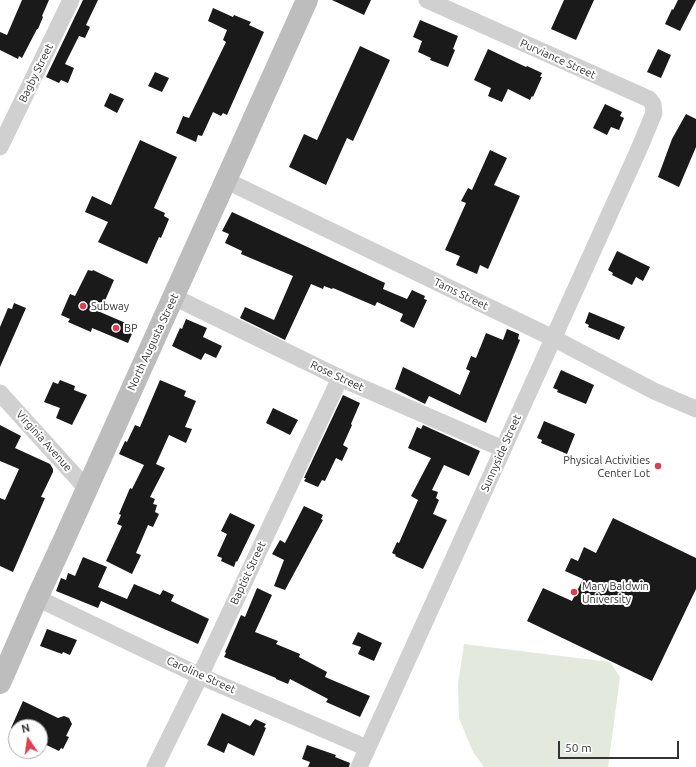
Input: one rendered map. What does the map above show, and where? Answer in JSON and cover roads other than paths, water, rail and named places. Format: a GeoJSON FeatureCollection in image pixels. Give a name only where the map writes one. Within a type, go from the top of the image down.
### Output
{"type":"FeatureCollection","features":[{"type":"Feature","properties":{"kind":"main road","name":"North Augusta Street"},"geometry":{"type":"LineString","coordinates":[[0,684],[37,598],[174,298],[225,180],[307,0]]}},
{"type":"Feature","properties":{"kind":"street","name":"Bagby Street"},"geometry":{"type":"LineString","coordinates":[[0,147],[71,0]]}},
{"type":"Feature","properties":{"kind":"street","name":"Purviance Street"},"geometry":{"type":"LineString","coordinates":[[427,0],[649,99],[653,104],[654,113],[644,139]]}},
{"type":"Feature","properties":{"kind":"street","name":"Sunnyside Street"},"geometry":{"type":"LineString","coordinates":[[359,767],[552,338],[644,139]]}},
{"type":"Feature","properties":{"kind":"street","name":"Tams Street"},"geometry":{"type":"LineString","coordinates":[[225,180],[552,338],[654,391],[696,409]]}},
{"type":"Feature","properties":{"kind":"street","name":"Rose Street"},"geometry":{"type":"LineString","coordinates":[[174,298],[340,378],[503,449]]}},
{"type":"Feature","properties":{"kind":"street","name":"Baptist Street"},"geometry":{"type":"LineString","coordinates":[[155,767],[200,676],[340,378]]}},
{"type":"Feature","properties":{"kind":"street","name":"Virginia Avenue"},"geometry":{"type":"LineString","coordinates":[[0,393],[87,488]]}},
{"type":"Feature","properties":{"kind":"street","name":"Caroline Street"},"geometry":{"type":"LineString","coordinates":[[37,598],[200,676],[367,748]]}},
{"type":"Feature","properties":{"kind":"place","name":"Subway"},"geometry":{"type":"Point","coordinates":[83,306]}},
{"type":"Feature","properties":{"kind":"place","name":"BP"},"geometry":{"type":"Point","coordinates":[116,328]}},
{"type":"Feature","properties":{"kind":"place","name":"Physical Activities Center Lot"},"geometry":{"type":"Point","coordinates":[658,466]}},
{"type":"Feature","properties":{"kind":"place","name":"Mary Baldwin University"},"geometry":{"type":"Point","coordinates":[574,592]}}]}
